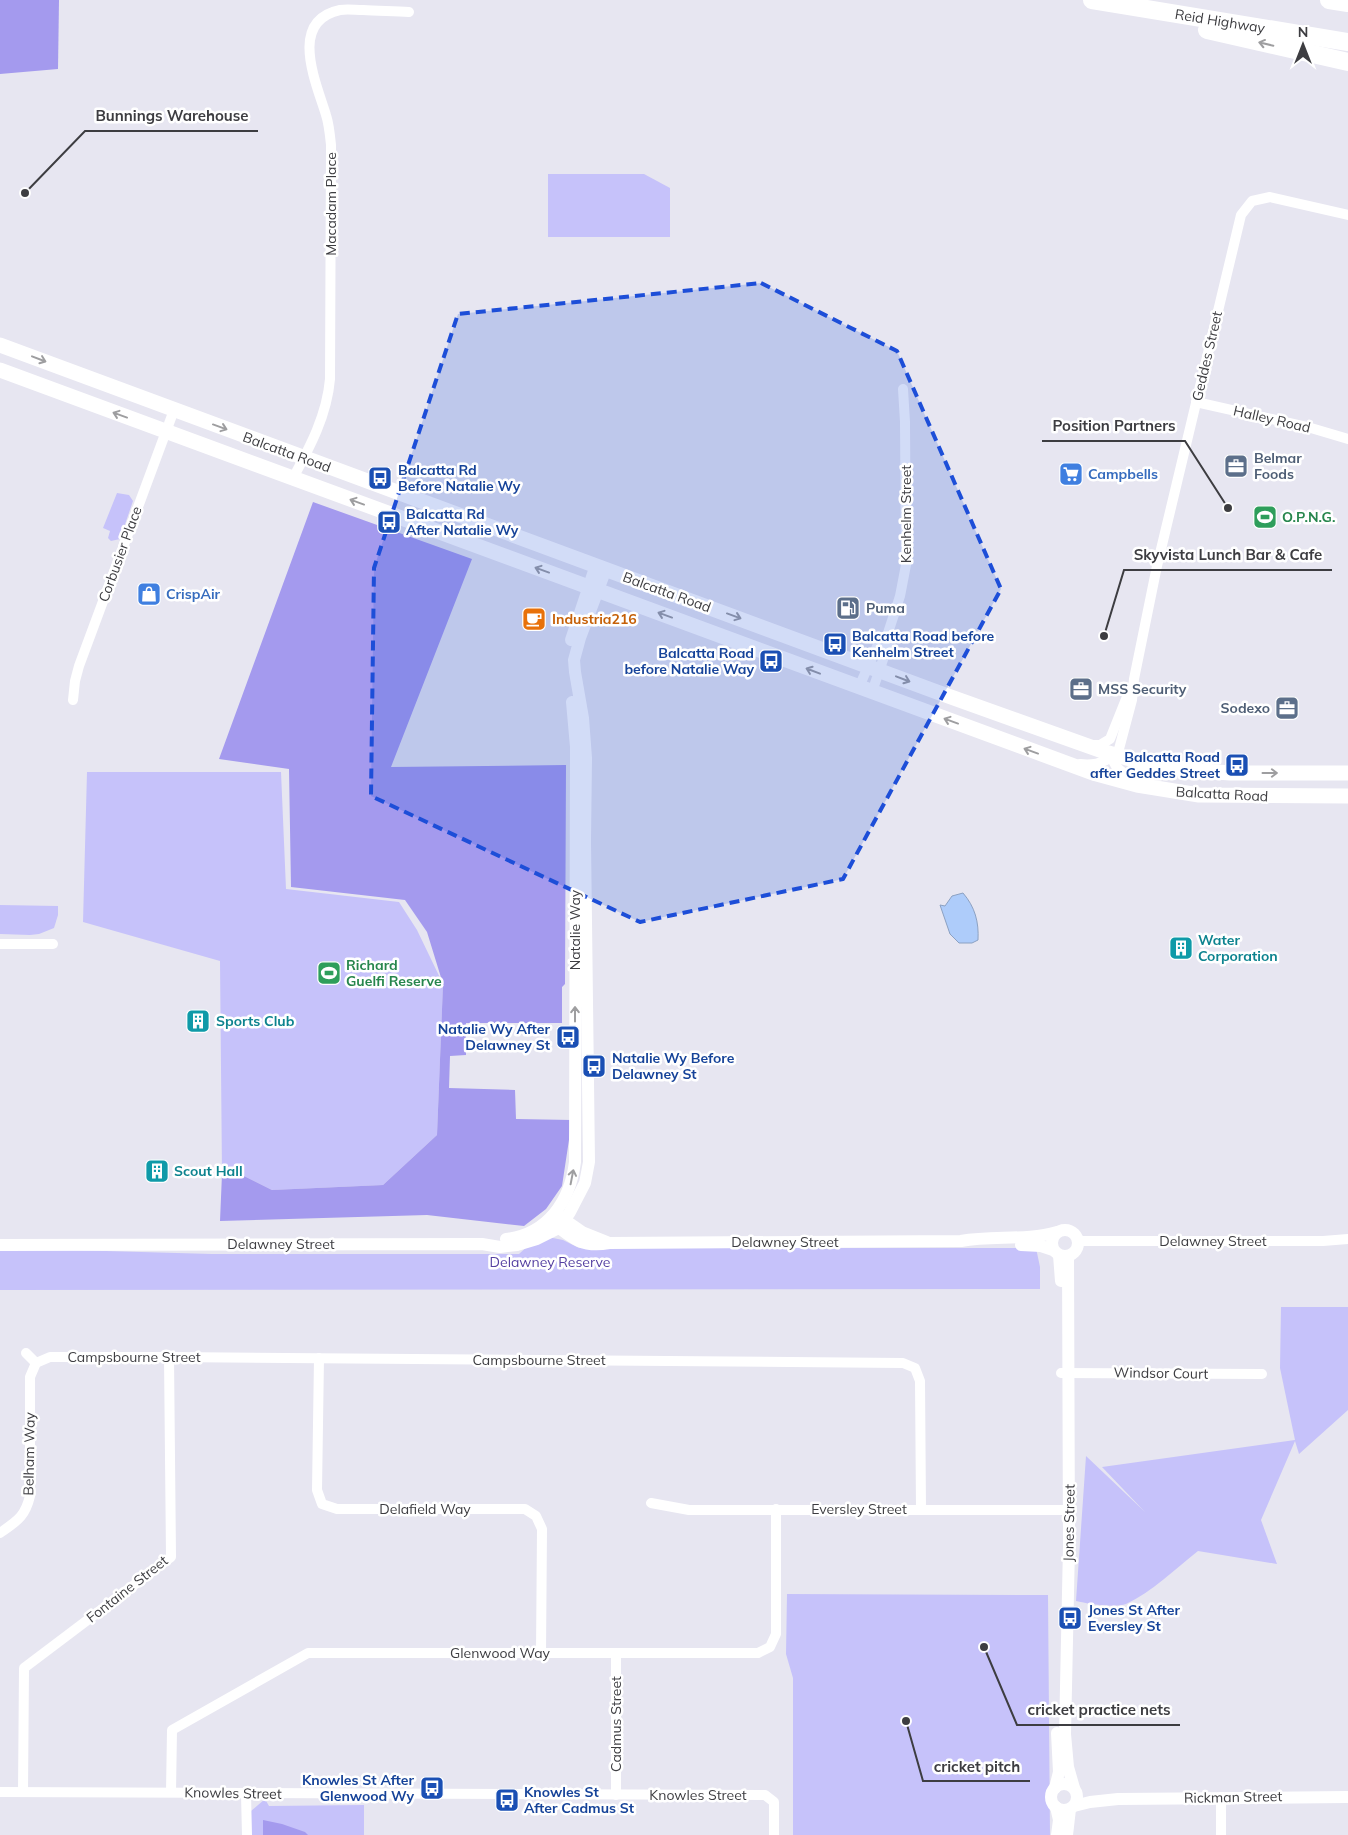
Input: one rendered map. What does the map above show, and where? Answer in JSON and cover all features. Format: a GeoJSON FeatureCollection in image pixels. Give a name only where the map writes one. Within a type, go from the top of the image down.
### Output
{"type":"FeatureCollection","features":[{"type":"Feature","properties":{"kind":"highway","name":"Reid Highway"},"geometry":{"type":"LineString","coordinates":[[1092,0],[1348,42]]}},
{"type":"Feature","properties":{"kind":"highway"},"geometry":{"type":"LineString","coordinates":[[1329,0],[1348,3]]}},
{"type":"Feature","properties":{"kind":"highway"},"geometry":{"type":"LineString","coordinates":[[1113,4],[1215,32],[1348,62]]}},
{"type":"Feature","properties":{"kind":"main road","name":"Balcatta Road"},"geometry":{"type":"LineString","coordinates":[[0,345],[1085,746],[1132,760],[1191,770],[1230,773],[1348,773]]}},
{"type":"Feature","properties":{"kind":"main road","name":"Balcatta Road"},"geometry":{"type":"LineString","coordinates":[[0,370],[866,690],[1113,779],[1153,788],[1199,795],[1348,796]]}},
{"type":"Feature","properties":{"kind":"street","name":"Macadam Place"},"geometry":{"type":"LineString","coordinates":[[293,478],[304,458],[322,415],[330,384],[331,364],[331,145],[327,118],[310,66],[309,44],[312,32],[319,20],[328,13],[342,10],[409,12]]}},
{"type":"Feature","properties":{"kind":"street","name":"Geddes Street"},"geometry":{"type":"LineString","coordinates":[[1114,754],[1132,700],[1134,679],[1157,566],[1241,215],[1252,201],[1270,197],[1348,215]]}},
{"type":"Feature","properties":{"kind":"street","name":"Kenhelm Street"},"geometry":{"type":"LineString","coordinates":[[866,690],[874,668],[879,642],[886,636],[900,596],[906,565],[906,422],[903,389]]}},
{"type":"Feature","properties":{"kind":"street","name":"Halley Road"},"geometry":{"type":"LineString","coordinates":[[1196,402],[1311,428],[1348,439]]}},
{"type":"Feature","properties":{"kind":"street","name":"Corbusier Place"},"geometry":{"type":"LineString","coordinates":[[74,700],[75,681],[79,666],[174,410]]}},
{"type":"Feature","properties":{"kind":"street","name":"Natalie Way"},"geometry":{"type":"LineString","coordinates":[[557,1220],[578,1200],[586,1183],[589,1162],[585,841],[586,758],[583,718],[574,672],[574,660],[601,567]]}},
{"type":"Feature","properties":{"kind":"street","name":"Geddes Street"},"geometry":{"type":"LineString","coordinates":[[1114,754],[1110,738],[1134,679]]}},
{"type":"Feature","properties":{"kind":"street"},"geometry":{"type":"LineString","coordinates":[[1085,746],[1100,745],[1110,738]]}},
{"type":"Feature","properties":{"kind":"street"},"geometry":{"type":"LineString","coordinates":[[1062,762],[1089,765],[1102,763],[1114,754]]}},
{"type":"Feature","properties":{"kind":"street"},"geometry":{"type":"LineString","coordinates":[[1114,754],[1112,763],[1122,773],[1153,788]]}},
{"type":"Feature","properties":{"kind":"street"},"geometry":{"type":"LineString","coordinates":[[0,944],[53,944]]}},
{"type":"Feature","properties":{"kind":"street","name":"Delawney Street"},"geometry":{"type":"LineString","coordinates":[[0,1245],[482,1244],[500,1247],[518,1245],[537,1239],[557,1220],[586,1245],[597,1246],[609,1243],[961,1241],[975,1238],[1029,1238],[1057,1232]]}},
{"type":"Feature","properties":{"kind":"street"},"geometry":{"type":"LineString","coordinates":[[1057,1232],[1062,1230],[1071,1231],[1075,1234],[1078,1241],[1077,1248],[1060,1253]]}},
{"type":"Feature","properties":{"kind":"street","name":"Jones Street"},"geometry":{"type":"LineString","coordinates":[[1057,1232],[1052,1238],[1060,1253],[1070,1300],[1064,1373],[1067,1680],[1065,1734],[1068,1767],[1075,1790]]}},
{"type":"Feature","properties":{"kind":"street","name":"Delawney Street"},"geometry":{"type":"LineString","coordinates":[[1078,1241],[1323,1242],[1348,1239]]}},
{"type":"Feature","properties":{"kind":"street","name":"Delawney Street"},"geometry":{"type":"LineString","coordinates":[[961,1241],[974,1245],[1041,1246],[1060,1253]]}},
{"type":"Feature","properties":{"kind":"street"},"geometry":{"type":"LineString","coordinates":[[26,1352],[36,1364]]}},
{"type":"Feature","properties":{"kind":"street","name":"Campsbourne Street"},"geometry":{"type":"LineString","coordinates":[[36,1364],[50,1357],[903,1362],[915,1368],[920,1381],[921,1510]]}},
{"type":"Feature","properties":{"kind":"street","name":"Fontaine Street"},"geometry":{"type":"LineString","coordinates":[[23,1792],[24,1668],[171,1557],[170,1357]]}},
{"type":"Feature","properties":{"kind":"street","name":"Delafield Way"},"geometry":{"type":"LineString","coordinates":[[319,1358],[317,1490],[322,1504],[337,1509],[525,1509],[536,1516],[542,1529],[541,1653]]}},
{"type":"Feature","properties":{"kind":"street","name":"Belham Way"},"geometry":{"type":"LineString","coordinates":[[0,1533],[19,1520],[27,1509],[30,1496],[30,1377],[36,1364]]}},
{"type":"Feature","properties":{"kind":"street","name":"Windsor Court"},"geometry":{"type":"LineString","coordinates":[[1064,1373],[1262,1374]]}},
{"type":"Feature","properties":{"kind":"street","name":"Eversley Street"},"geometry":{"type":"LineString","coordinates":[[651,1502],[689,1510],[1064,1510]]}},
{"type":"Feature","properties":{"kind":"street","name":"Glenwood Way"},"geometry":{"type":"LineString","coordinates":[[171,1792],[172,1730],[308,1653],[758,1653],[770,1647],[776,1634],[776,1509]]}},
{"type":"Feature","properties":{"kind":"street","name":"Jones Street"},"geometry":{"type":"LineString","coordinates":[[1055,1788],[1059,1772],[1057,1722],[1064,1510]]}},
{"type":"Feature","properties":{"kind":"street","name":"Cadmus Street"},"geometry":{"type":"LineString","coordinates":[[616,1653],[616,1795]]}},
{"type":"Feature","properties":{"kind":"street"},"geometry":{"type":"LineString","coordinates":[[1058,1835],[1058,1815],[1051,1798],[1055,1788],[1062,1784],[1071,1786],[1075,1790],[1076,1802],[1072,1808],[1067,1835]]}},
{"type":"Feature","properties":{"kind":"street","name":"Rickman Street"},"geometry":{"type":"LineString","coordinates":[[1075,1790],[1118,1799]]}},
{"type":"Feature","properties":{"kind":"street","name":"Knowles Street"},"geometry":{"type":"LineString","coordinates":[[0,1792],[765,1795],[774,1802],[774,1835]]}},
{"type":"Feature","properties":{"kind":"street"},"geometry":{"type":"LineString","coordinates":[[246,1794],[247,1835]]}},
{"type":"Feature","properties":{"kind":"street"},"geometry":{"type":"LineString","coordinates":[[1221,1797],[1221,1835]]}},
{"type":"Feature","properties":{"kind":"street","name":"Rickman Street"},"geometry":{"type":"LineString","coordinates":[[1072,1808],[1090,1802],[1118,1799],[1348,1797]]}},
{"type":"Feature","properties":{"kind":"street"},"geometry":{"type":"LineString","coordinates":[[1056,1807],[1060,1809],[1072,1808]]}},
{"type":"Feature","properties":{"kind":"highlighted area"},"geometry":{"type":"Polygon","coordinates":[[[761,283],[897,351],[1001,589],[843,879],[640,922],[371,796],[374,568],[458,314],[761,283]]]}},
{"type":"Feature","properties":{"kind":"green space"},"geometry":{"type":"Polygon","coordinates":[[[548,174],[644,174],[670,188],[670,237],[548,237],[548,174]]]}},
{"type":"Feature","properties":{"kind":"green space"},"geometry":{"type":"Polygon","coordinates":[[[117,493],[129,495],[133,501],[120,539],[111,541],[108,538],[110,531],[103,528],[117,493]]]}},
{"type":"Feature","properties":{"kind":"green space","name":"Richard Guelfi Reserve"},"geometry":{"type":"Polygon","coordinates":[[[87,772],[281,772],[286,889],[399,902],[417,930],[443,984],[437,1135],[383,1185],[272,1190],[240,1174],[222,1174],[220,961],[83,922],[87,772]]]}},
{"type":"Feature","properties":{"kind":"green space"},"geometry":{"type":"Polygon","coordinates":[[[0,905],[58,906],[58,915],[54,928],[39,934],[0,934],[0,905]]]}},
{"type":"Feature","properties":{"kind":"green space","name":"Delawney Reserve"},"geometry":{"type":"Polygon","coordinates":[[[548,1237],[563,1240],[579,1248],[1036,1248],[1040,1267],[1040,1289],[0,1290],[0,1248],[212,1254],[519,1254],[531,1243],[548,1237]]]}},
{"type":"Feature","properties":{"kind":"green space"},"geometry":{"type":"Polygon","coordinates":[[[1281,1307],[1348,1307],[1348,1410],[1299,1454],[1295,1441],[1261,1520],[1277,1564],[1198,1551],[1154,1587],[1126,1604],[1109,1606],[1076,1601],[1086,1456],[1145,1512],[1102,1467],[1295,1440],[1280,1368],[1281,1307]]]}},
{"type":"Feature","properties":{"kind":"green space"},"geometry":{"type":"Polygon","coordinates":[[[787,1594],[1048,1595],[1050,1835],[793,1835],[793,1678],[786,1654],[787,1594]]]}},
{"type":"Feature","properties":{"kind":"green space"},"geometry":{"type":"Polygon","coordinates":[[[265,1799],[269,1806],[364,1805],[364,1835],[251,1835],[251,1811],[265,1799]]]}},
{"type":"Feature","properties":{"kind":"shaded area"},"geometry":{"type":"Polygon","coordinates":[[[0,0],[59,0],[58,69],[0,74],[0,0]]]}},
{"type":"Feature","properties":{"kind":"shaded area"},"geometry":{"type":"Polygon","coordinates":[[[313,502],[472,559],[391,767],[566,765],[565,984],[562,987],[562,1023],[466,1023],[466,1055],[450,1056],[449,1088],[515,1090],[516,1119],[572,1120],[562,1186],[546,1209],[524,1226],[427,1215],[220,1221],[222,1174],[240,1174],[272,1190],[383,1185],[437,1135],[443,984],[427,932],[405,900],[291,887],[289,769],[219,759],[313,502]]]}},
{"type":"Feature","properties":{"kind":"shaded area"},"geometry":{"type":"Polygon","coordinates":[[[263,1820],[282,1824],[305,1832],[308,1835],[263,1835],[263,1820]]]}},
{"type":"Feature","properties":{"kind":"water"},"geometry":{"type":"Polygon","coordinates":[[[963,893],[971,904],[977,921],[978,940],[972,943],[959,943],[950,934],[940,905],[945,906],[952,896],[963,893]]]}},
{"type":"Feature","properties":{"kind":"place","name":"Bunnings Warehouse"},"geometry":{"type":"Point","coordinates":[25,193]}},
{"type":"Feature","properties":{"kind":"place","name":"Belmar Foods"},"geometry":{"type":"Point","coordinates":[1236,466]}},
{"type":"Feature","properties":{"kind":"place","name":"Campbells"},"geometry":{"type":"Point","coordinates":[1071,474]}},
{"type":"Feature","properties":{"kind":"place","name":"Balcatta Rd Before Natalie Wy"},"geometry":{"type":"Point","coordinates":[380,478]}},
{"type":"Feature","properties":{"kind":"place","name":"Position Partners"},"geometry":{"type":"Point","coordinates":[1228,508]}},
{"type":"Feature","properties":{"kind":"place","name":"O.P.N.G."},"geometry":{"type":"Point","coordinates":[1265,517]}},
{"type":"Feature","properties":{"kind":"place","name":"Balcatta Rd After Natalie Wy"},"geometry":{"type":"Point","coordinates":[389,522]}},
{"type":"Feature","properties":{"kind":"place","name":"CrispAir"},"geometry":{"type":"Point","coordinates":[149,594]}},
{"type":"Feature","properties":{"kind":"place","name":"Puma"},"geometry":{"type":"Point","coordinates":[848,608]}},
{"type":"Feature","properties":{"kind":"place","name":"Industria216"},"geometry":{"type":"Point","coordinates":[534,619]}},
{"type":"Feature","properties":{"kind":"place","name":"Skyvista Lunch Bar & Cafe"},"geometry":{"type":"Point","coordinates":[1104,636]}},
{"type":"Feature","properties":{"kind":"place","name":"Balcatta Road before Kenhelm Street"},"geometry":{"type":"Point","coordinates":[835,644]}},
{"type":"Feature","properties":{"kind":"place","name":"Balcatta Road before Natalie Way"},"geometry":{"type":"Point","coordinates":[771,661]}},
{"type":"Feature","properties":{"kind":"place","name":"MSS Security"},"geometry":{"type":"Point","coordinates":[1081,689]}},
{"type":"Feature","properties":{"kind":"place","name":"Sodexo"},"geometry":{"type":"Point","coordinates":[1287,708]}},
{"type":"Feature","properties":{"kind":"place","name":"Balcatta Road after Geddes Street"},"geometry":{"type":"Point","coordinates":[1237,765]}},
{"type":"Feature","properties":{"kind":"place","name":"Water Corporation"},"geometry":{"type":"Point","coordinates":[1181,948]}},
{"type":"Feature","properties":{"kind":"place","name":"Richard Guelfi Reserve"},"geometry":{"type":"Point","coordinates":[329,973]}},
{"type":"Feature","properties":{"kind":"place","name":"Sports Club"},"geometry":{"type":"Point","coordinates":[198,1021]}},
{"type":"Feature","properties":{"kind":"place","name":"Natalie Wy After Delawney St"},"geometry":{"type":"Point","coordinates":[568,1037]}},
{"type":"Feature","properties":{"kind":"place","name":"Natalie Wy Before Delawney St"},"geometry":{"type":"Point","coordinates":[594,1066]}},
{"type":"Feature","properties":{"kind":"place","name":"Scout Hall"},"geometry":{"type":"Point","coordinates":[157,1171]}},
{"type":"Feature","properties":{"kind":"place","name":"Jones St After Eversley St"},"geometry":{"type":"Point","coordinates":[1070,1618]}},
{"type":"Feature","properties":{"kind":"place","name":"cricket practice nets"},"geometry":{"type":"Point","coordinates":[984,1647]}},
{"type":"Feature","properties":{"kind":"place","name":"cricket pitch"},"geometry":{"type":"Point","coordinates":[906,1721]}},
{"type":"Feature","properties":{"kind":"place","name":"Knowles St After Glenwood Wy"},"geometry":{"type":"Point","coordinates":[432,1788]}},
{"type":"Feature","properties":{"kind":"place","name":"Knowles St After Cadmus St"},"geometry":{"type":"Point","coordinates":[507,1800]}}]}
